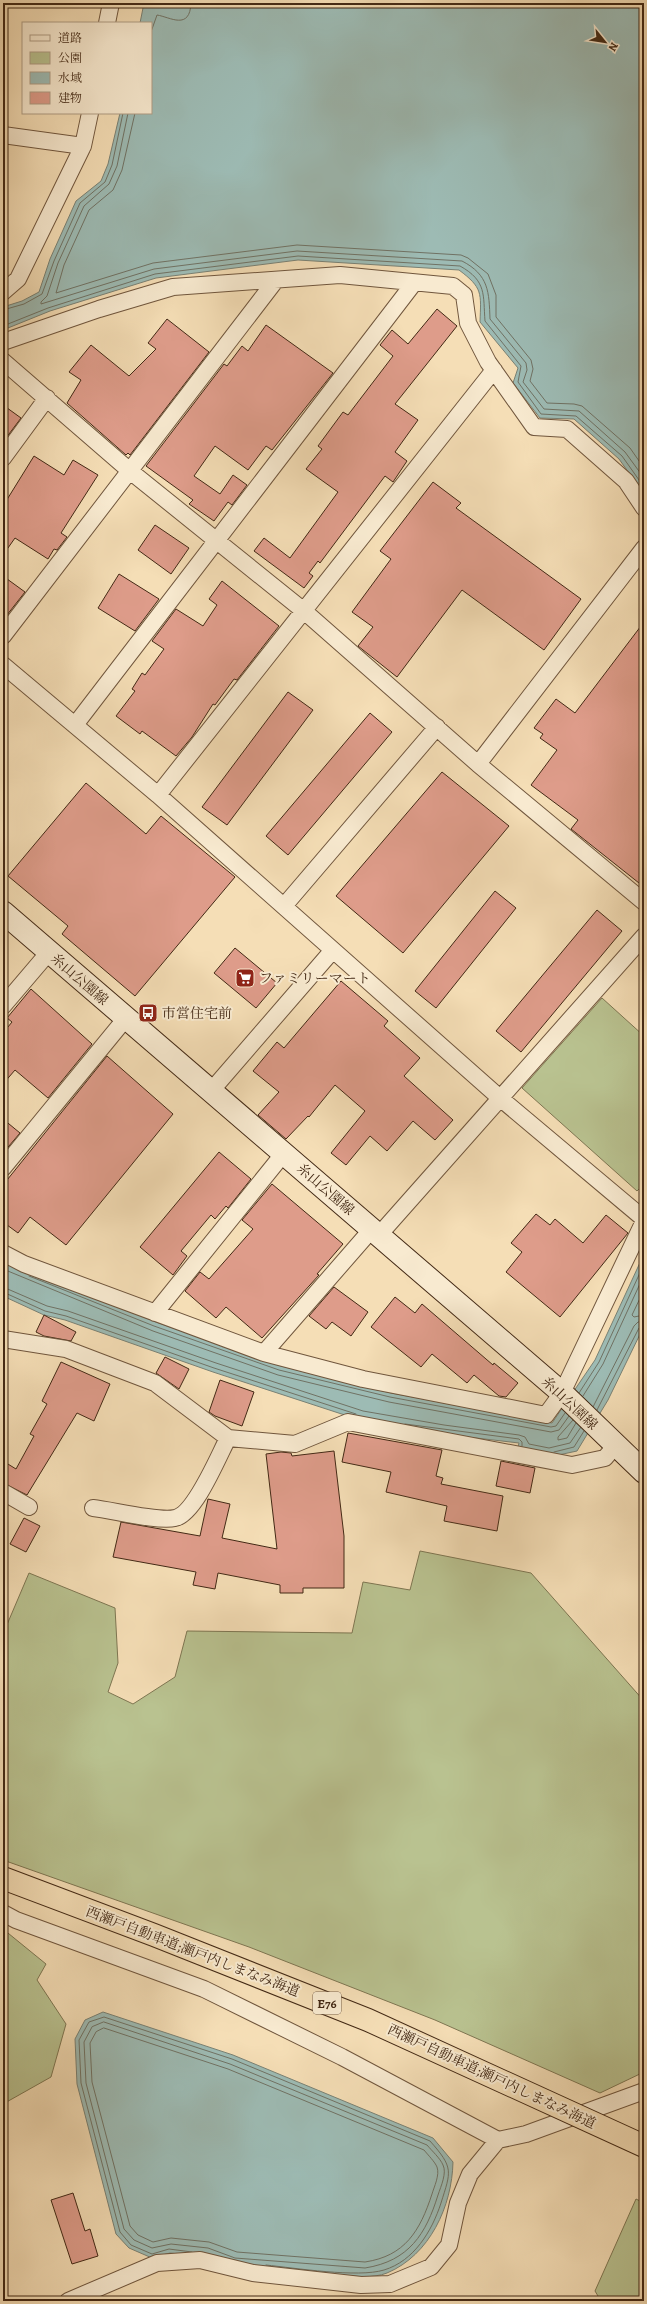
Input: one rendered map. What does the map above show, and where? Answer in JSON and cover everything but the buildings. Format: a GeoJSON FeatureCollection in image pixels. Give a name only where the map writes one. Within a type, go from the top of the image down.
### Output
{"type":"FeatureCollection","features":[{"type":"Feature","properties":{"kind":"highway","name":"西瀬戸自動車道;瀬戸内しまなみ海道"},"geometry":{"type":"LineString","coordinates":[[3,1878],[183,1946],[368,2020],[644,2146]]}},
{"type":"Feature","properties":{"kind":"main road","name":"糸山公園線"},"geometry":{"type":"LineString","coordinates":[[3,912],[562,1393],[615,1446],[644,1472]]}},
{"type":"Feature","properties":{"kind":"street"},"geometry":{"type":"LineString","coordinates":[[107,22],[111,3]]}},
{"type":"Feature","properties":{"kind":"street"},"geometry":{"type":"LineString","coordinates":[[3,292],[18,278],[84,146],[90,114]]}},
{"type":"Feature","properties":{"kind":"street"},"geometry":{"type":"LineString","coordinates":[[3,136],[84,146]]}},
{"type":"Feature","properties":{"kind":"street"},"geometry":{"type":"LineString","coordinates":[[3,342],[99,309],[172,288],[340,275],[453,286],[464,295],[468,323],[494,370],[534,427],[567,429],[626,481],[644,508]]}},
{"type":"Feature","properties":{"kind":"street"},"geometry":{"type":"LineString","coordinates":[[3,636],[276,280]]}},
{"type":"Feature","properties":{"kind":"street"},"geometry":{"type":"LineString","coordinates":[[75,725],[414,283]]}},
{"type":"Feature","properties":{"kind":"street"},"geometry":{"type":"LineString","coordinates":[[3,361],[130,471],[304,611],[478,764],[644,902]]}},
{"type":"Feature","properties":{"kind":"street"},"geometry":{"type":"LineString","coordinates":[[158,795],[494,370]]}},
{"type":"Feature","properties":{"kind":"street"},"geometry":{"type":"LineString","coordinates":[[3,458],[47,398]]}},
{"type":"Feature","properties":{"kind":"street"},"geometry":{"type":"LineString","coordinates":[[478,764],[644,548]]}},
{"type":"Feature","properties":{"kind":"street"},"geometry":{"type":"LineString","coordinates":[[3,665],[158,795],[500,1098],[644,1220],[562,1393],[546,1415],[363,1379],[264,1353],[24,1264],[3,1253]]}},
{"type":"Feature","properties":{"kind":"street"},"geometry":{"type":"LineString","coordinates":[[284,906],[436,727]]}},
{"type":"Feature","properties":{"kind":"street"},"geometry":{"type":"LineString","coordinates":[[264,1353],[500,1098],[644,936]]}},
{"type":"Feature","properties":{"kind":"street"},"geometry":{"type":"LineString","coordinates":[[211,1091],[333,950]]}},
{"type":"Feature","properties":{"kind":"street"},"geometry":{"type":"LineString","coordinates":[[3,1006],[49,952]]}},
{"type":"Feature","properties":{"kind":"street"},"geometry":{"type":"LineString","coordinates":[[3,1168],[126,1018]]}},
{"type":"Feature","properties":{"kind":"street"},"geometry":{"type":"LineString","coordinates":[[155,1313],[284,1153]]}},
{"type":"Feature","properties":{"kind":"street"},"geometry":{"type":"LineString","coordinates":[[3,1339],[66,1349],[155,1383],[228,1438],[295,1444],[348,1422],[572,1465],[605,1458],[615,1446]]}},
{"type":"Feature","properties":{"kind":"street"},"geometry":{"type":"LineString","coordinates":[[93,1508],[162,1518],[176,1518],[194,1504],[228,1438]]}},
{"type":"Feature","properties":{"kind":"street"},"geometry":{"type":"LineString","coordinates":[[3,1492],[28,1507]]}},
{"type":"Feature","properties":{"kind":"street"},"geometry":{"type":"LineString","coordinates":[[3,1913],[16,1920],[204,1989],[342,2057],[498,2140]]}},
{"type":"Feature","properties":{"kind":"street"},"geometry":{"type":"LineString","coordinates":[[68,2301],[156,2264],[200,2260],[253,2273],[361,2285],[390,2284],[431,2267],[449,2245],[458,2202],[470,2174],[498,2140],[526,2134],[644,2091]]}},
{"type":"Feature","properties":{"kind":"green space"},"geometry":{"type":"Polygon","coordinates":[[[602,998],[644,1036],[644,1184],[637,1191],[522,1088],[602,998]]]}},
{"type":"Feature","properties":{"kind":"green space"},"geometry":{"type":"Polygon","coordinates":[[[420,1551],[531,1573],[644,1701],[644,2072],[600,2093],[435,2020],[249,1947],[3,1860],[3,1634],[29,1573],[115,1608],[118,1663],[108,1692],[133,1704],[175,1677],[187,1631],[352,1633],[363,1582],[410,1590],[420,1551]]]}},
{"type":"Feature","properties":{"kind":"green space"},"geometry":{"type":"Polygon","coordinates":[[[3,1929],[46,1964],[37,1980],[66,2024],[51,2077],[3,2104],[3,1929]]]}},
{"type":"Feature","properties":{"kind":"green space"},"geometry":{"type":"Polygon","coordinates":[[[636,2199],[644,2203],[644,2301],[601,2301],[595,2291],[636,2199]]]}},
{"type":"Feature","properties":{"kind":"water"},"geometry":{"type":"Polygon","coordinates":[[[144,3],[164,3],[175,6],[176,3],[644,3],[644,494],[619,459],[574,419],[540,418],[513,383],[518,368],[480,322],[481,304],[479,292],[473,282],[459,270],[298,260],[156,278],[50,311],[3,330],[3,307],[22,301],[39,292],[50,259],[76,201],[101,181],[108,164],[120,114],[152,114],[152,22],[140,22],[144,3]]]}},
{"type":"Feature","properties":{"kind":"water"},"geometry":{"type":"Polygon","coordinates":[[[644,1254],[644,1326],[608,1400],[577,1451],[549,1457],[517,1451],[519,1443],[442,1434],[360,1420],[213,1372],[65,1320],[44,1315],[3,1296],[3,1259],[41,1276],[156,1322],[281,1366],[391,1393],[552,1423],[595,1360],[644,1254]]]}},
{"type":"Feature","properties":{"kind":"water"},"geometry":{"type":"Polygon","coordinates":[[[103,2012],[233,2055],[433,2138],[453,2162],[452,2179],[443,2212],[427,2242],[402,2265],[384,2274],[365,2277],[233,2267],[206,2257],[170,2253],[152,2258],[129,2248],[116,2234],[77,2084],[75,2039],[85,2020],[103,2012]]]}},
{"type":"Feature","properties":{"kind":"place","name":"ファミリーマート"},"geometry":{"type":"Point","coordinates":[245,978]}},
{"type":"Feature","properties":{"kind":"place","name":"市営住宅前"},"geometry":{"type":"Point","coordinates":[148,1013]}}]}
